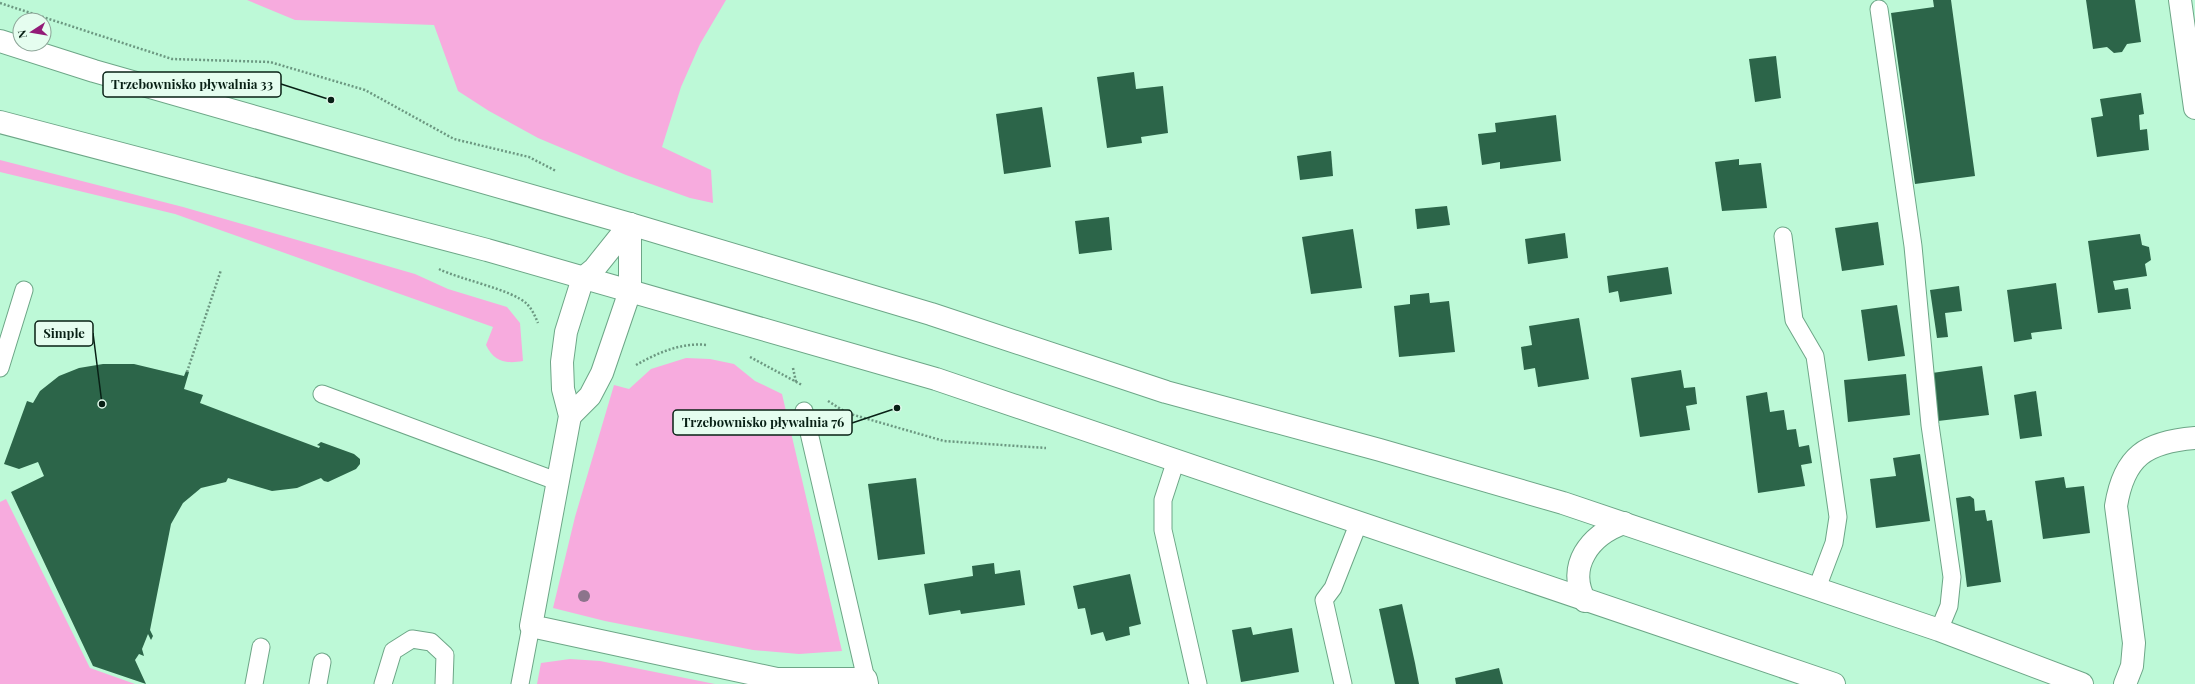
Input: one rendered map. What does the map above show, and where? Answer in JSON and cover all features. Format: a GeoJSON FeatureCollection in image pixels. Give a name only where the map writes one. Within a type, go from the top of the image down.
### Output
{"type":"FeatureCollection","features":[{"type":"Feature","properties":{"kind":"main road"},"geometry":{"type":"LineString","coordinates":[[2180,0],[2195,108]]}},
{"type":"Feature","properties":{"kind":"main road"},"geometry":{"type":"LineString","coordinates":[[0,40],[94,71],[630,224],[931,314],[1166,392],[1380,450],[1563,503],[1939,630],[2082,684]]}},
{"type":"Feature","properties":{"kind":"main road"},"geometry":{"type":"LineString","coordinates":[[0,122],[487,250],[936,379],[1359,522],[1585,601],[1834,684]]}},
{"type":"Feature","properties":{"kind":"main road"},"geometry":{"type":"LineString","coordinates":[[630,224],[594,269],[583,278],[566,332],[562,362],[563,389],[570,416],[559,482],[531,626],[777,679],[866,682]]}},
{"type":"Feature","properties":{"kind":"main road"},"geometry":{"type":"LineString","coordinates":[[570,416],[590,396],[602,373],[630,291],[630,224]]}},
{"type":"Feature","properties":{"kind":"main road"},"geometry":{"type":"LineString","coordinates":[[2125,684],[2132,666],[2134,644],[2116,506],[2120,485],[2128,467],[2141,453],[2170,440],[2195,438]]}},
{"type":"Feature","properties":{"kind":"main road"},"geometry":{"type":"LineString","coordinates":[[1585,601],[1577,581],[1582,559],[1590,545],[1602,533],[1624,524]]}},
{"type":"Feature","properties":{"kind":"lane"},"geometry":{"type":"LineString","coordinates":[[1879,9],[1913,246],[1930,425],[1952,577],[1949,606],[1939,630]]}},
{"type":"Feature","properties":{"kind":"lane"},"geometry":{"type":"LineString","coordinates":[[1783,236],[1794,320],[1815,356],[1838,517],[1834,543],[1817,588]]}},
{"type":"Feature","properties":{"kind":"lane"},"geometry":{"type":"LineString","coordinates":[[0,368],[24,290]]}},
{"type":"Feature","properties":{"kind":"lane"},"geometry":{"type":"LineString","coordinates":[[322,394],[559,482]]}},
{"type":"Feature","properties":{"kind":"lane"},"geometry":{"type":"LineString","coordinates":[[804,411],[866,682]]}},
{"type":"Feature","properties":{"kind":"lane"},"geometry":{"type":"LineString","coordinates":[[1176,460],[1163,500],[1163,530],[1198,684]]}},
{"type":"Feature","properties":{"kind":"lane"},"geometry":{"type":"LineString","coordinates":[[1343,684],[1324,600],[1333,588],[1359,522]]}},
{"type":"Feature","properties":{"kind":"lane"},"geometry":{"type":"LineString","coordinates":[[520,684],[531,626]]}},
{"type":"Feature","properties":{"kind":"lane"},"geometry":{"type":"LineString","coordinates":[[383,684],[393,651],[412,639],[431,642],[445,656],[444,684]]}},
{"type":"Feature","properties":{"kind":"lane"},"geometry":{"type":"LineString","coordinates":[[254,684],[261,647]]}},
{"type":"Feature","properties":{"kind":"lane"},"geometry":{"type":"LineString","coordinates":[[318,684],[322,662]]}},
{"type":"Feature","properties":{"kind":"path"},"geometry":{"type":"LineString","coordinates":[[0,3],[172,59],[270,62],[365,90],[454,139],[529,157],[562,174]]}},
{"type":"Feature","properties":{"kind":"path"},"geometry":{"type":"LineString","coordinates":[[504,189],[512,153]]}},
{"type":"Feature","properties":{"kind":"path"},"geometry":{"type":"LineString","coordinates":[[477,284],[487,250]]}},
{"type":"Feature","properties":{"kind":"path"},"geometry":{"type":"LineString","coordinates":[[187,372],[221,270]]}},
{"type":"Feature","properties":{"kind":"path"},"geometry":{"type":"LineString","coordinates":[[633,366],[659,352],[700,344],[712,346]]}},
{"type":"Feature","properties":{"kind":"path"},"geometry":{"type":"LineString","coordinates":[[746,355],[803,386]]}},
{"type":"Feature","properties":{"kind":"path"},"geometry":{"type":"LineString","coordinates":[[822,397],[847,413],[944,441],[1050,448]]}},
{"type":"Feature","properties":{"kind":"shaded area"},"geometry":{"type":"Polygon","coordinates":[[[247,0],[726,0],[700,44],[681,87],[662,147],[711,170],[713,203],[690,198],[626,175],[538,138],[489,111],[458,91],[434,25],[295,20],[247,0]]]}},
{"type":"Feature","properties":{"kind":"shaded area"},"geometry":{"type":"Polygon","coordinates":[[[0,160],[183,207],[415,274],[448,289],[507,307],[520,323],[523,361],[506,362],[497,358],[489,351],[486,345],[493,327],[175,214],[0,172],[0,160]]]}},
{"type":"Feature","properties":{"kind":"shaded area"},"geometry":{"type":"Polygon","coordinates":[[[686,358],[710,359],[734,364],[755,381],[782,394],[842,651],[799,654],[753,650],[605,621],[553,608],[575,517],[614,385],[629,389],[651,369],[686,358]]]}},
{"type":"Feature","properties":{"kind":"shaded area"},"geometry":{"type":"Polygon","coordinates":[[[6,499],[90,668],[135,684],[0,684],[0,502],[6,499]]]}},
{"type":"Feature","properties":{"kind":"shaded area"},"geometry":{"type":"Polygon","coordinates":[[[570,659],[600,661],[715,684],[537,684],[541,663],[570,659]]]}},
{"type":"Feature","properties":{"kind":"building"},"geometry":{"type":"Polygon","coordinates":[[[1933,0],[1951,0],[1975,176],[1915,184],[1891,13],[1934,7],[1933,0]]]}},
{"type":"Feature","properties":{"kind":"building"},"geometry":{"type":"Polygon","coordinates":[[[2086,0],[2135,0],[2141,42],[2127,44],[2122,52],[2114,53],[2107,47],[2093,49],[2086,0]]]}},
{"type":"Feature","properties":{"kind":"building"},"geometry":{"type":"Polygon","coordinates":[[[1776,56],[1781,98],[1755,102],[1749,59],[1776,56]]]}},
{"type":"Feature","properties":{"kind":"building"},"geometry":{"type":"Polygon","coordinates":[[[1134,72],[1136,89],[1163,86],[1168,133],[1141,137],[1142,143],[1107,148],[1097,77],[1134,72]]]}},
{"type":"Feature","properties":{"kind":"building"},"geometry":{"type":"Polygon","coordinates":[[[2141,93],[2144,114],[2139,115],[2140,130],[2147,129],[2149,150],[2097,157],[2091,118],[2103,116],[2100,99],[2141,93]]]}},
{"type":"Feature","properties":{"kind":"building"},"geometry":{"type":"Polygon","coordinates":[[[1042,107],[1051,167],[1004,174],[996,114],[1042,107]]]}},
{"type":"Feature","properties":{"kind":"building"},"geometry":{"type":"Polygon","coordinates":[[[1556,115],[1561,161],[1500,169],[1500,162],[1482,165],[1478,134],[1496,132],[1495,123],[1556,115]]]}},
{"type":"Feature","properties":{"kind":"building"},"geometry":{"type":"Polygon","coordinates":[[[1331,151],[1333,176],[1300,180],[1297,156],[1331,151]]]}},
{"type":"Feature","properties":{"kind":"building"},"geometry":{"type":"Polygon","coordinates":[[[1739,159],[1739,165],[1761,163],[1767,208],[1722,211],[1715,162],[1739,159]]]}},
{"type":"Feature","properties":{"kind":"building"},"geometry":{"type":"Polygon","coordinates":[[[1447,206],[1450,225],[1417,229],[1415,209],[1447,206]]]}},
{"type":"Feature","properties":{"kind":"building"},"geometry":{"type":"Polygon","coordinates":[[[1109,217],[1112,250],[1079,254],[1075,221],[1109,217]]]}},
{"type":"Feature","properties":{"kind":"building"},"geometry":{"type":"Polygon","coordinates":[[[1878,222],[1884,265],[1842,271],[1835,228],[1878,222]]]}},
{"type":"Feature","properties":{"kind":"building"},"geometry":{"type":"Polygon","coordinates":[[[1353,229],[1362,288],[1311,294],[1302,237],[1353,229]]]}},
{"type":"Feature","properties":{"kind":"building"},"geometry":{"type":"Polygon","coordinates":[[[1565,233],[1568,258],[1528,264],[1525,239],[1565,233]]]}},
{"type":"Feature","properties":{"kind":"building"},"geometry":{"type":"Polygon","coordinates":[[[2140,234],[2142,245],[2149,247],[2151,260],[2145,264],[2147,276],[2113,281],[2115,290],[2128,288],[2131,309],[2098,313],[2088,241],[2140,234]]]}},
{"type":"Feature","properties":{"kind":"building"},"geometry":{"type":"Polygon","coordinates":[[[1668,267],[1672,294],[1620,302],[1618,291],[1609,293],[1607,276],[1668,267]]]}},
{"type":"Feature","properties":{"kind":"building"},"geometry":{"type":"Polygon","coordinates":[[[2056,283],[2062,329],[2031,333],[2032,339],[2014,342],[2007,290],[2056,283]]]}},
{"type":"Feature","properties":{"kind":"building"},"geometry":{"type":"Polygon","coordinates":[[[1959,286],[1962,311],[1945,313],[1948,337],[1937,338],[1930,290],[1959,286]]]}},
{"type":"Feature","properties":{"kind":"building"},"geometry":{"type":"Polygon","coordinates":[[[1429,293],[1430,303],[1449,301],[1455,352],[1399,357],[1394,306],[1410,304],[1410,295],[1429,293]]]}},
{"type":"Feature","properties":{"kind":"building"},"geometry":{"type":"Polygon","coordinates":[[[1897,305],[1905,356],[1868,361],[1861,310],[1897,305]]]}},
{"type":"Feature","properties":{"kind":"building"},"geometry":{"type":"Polygon","coordinates":[[[1579,318],[1589,379],[1538,387],[1535,368],[1524,370],[1521,347],[1532,345],[1529,326],[1579,318]]]}},
{"type":"Feature","properties":{"kind":"building"},"geometry":{"type":"Polygon","coordinates":[[[103,364],[134,364],[184,376],[186,371],[189,372],[184,389],[203,395],[200,403],[319,448],[320,446],[317,445],[321,442],[354,454],[360,459],[360,464],[356,469],[328,482],[321,478],[297,488],[272,491],[228,478],[226,482],[201,488],[183,503],[171,524],[150,630],[153,636],[151,640],[148,634],[142,649],[144,656],[139,654],[135,660],[146,684],[93,666],[11,492],[44,476],[38,462],[19,469],[4,464],[27,401],[33,403],[40,391],[59,376],[79,368],[103,364]]]}},
{"type":"Feature","properties":{"kind":"building"},"geometry":{"type":"Polygon","coordinates":[[[1982,366],[1989,415],[1938,421],[1932,373],[1982,366]]]}},
{"type":"Feature","properties":{"kind":"building"},"geometry":{"type":"Polygon","coordinates":[[[1681,370],[1684,388],[1695,387],[1697,404],[1686,406],[1690,430],[1640,437],[1631,378],[1681,370]]]}},
{"type":"Feature","properties":{"kind":"building"},"geometry":{"type":"Polygon","coordinates":[[[1906,374],[1910,415],[1848,422],[1844,380],[1906,374]]]}},
{"type":"Feature","properties":{"kind":"building"},"geometry":{"type":"Polygon","coordinates":[[[2036,391],[2042,436],[2020,439],[2014,395],[2036,391]]]}},
{"type":"Feature","properties":{"kind":"building"},"geometry":{"type":"Polygon","coordinates":[[[1767,392],[1770,412],[1784,410],[1787,430],[1796,429],[1799,447],[1809,445],[1812,463],[1801,465],[1805,486],[1758,493],[1746,396],[1767,392]]]}},
{"type":"Feature","properties":{"kind":"building"},"geometry":{"type":"Polygon","coordinates":[[[1920,454],[1930,521],[1876,528],[1870,479],[1896,476],[1893,458],[1920,454]]]}},
{"type":"Feature","properties":{"kind":"building"},"geometry":{"type":"Polygon","coordinates":[[[2064,477],[2066,488],[2084,486],[2090,533],[2043,539],[2035,481],[2064,477]]]}},
{"type":"Feature","properties":{"kind":"building"},"geometry":{"type":"Polygon","coordinates":[[[916,478],[925,554],[878,560],[868,484],[916,478]]]}},
{"type":"Feature","properties":{"kind":"building"},"geometry":{"type":"Polygon","coordinates":[[[1970,496],[1974,499],[1975,511],[1985,510],[1987,521],[1992,520],[2001,582],[1967,587],[1956,498],[1970,496]]]}},
{"type":"Feature","properties":{"kind":"building"},"geometry":{"type":"Polygon","coordinates":[[[994,563],[995,574],[1020,570],[1025,605],[961,614],[960,610],[929,615],[924,584],[973,576],[972,566],[994,563]]]}},
{"type":"Feature","properties":{"kind":"building"},"geometry":{"type":"Polygon","coordinates":[[[1130,574],[1141,624],[1129,627],[1130,635],[1106,641],[1103,632],[1091,635],[1085,608],[1078,609],[1073,586],[1130,574]]]}},
{"type":"Feature","properties":{"kind":"building"},"geometry":{"type":"Polygon","coordinates":[[[1402,604],[1419,684],[1395,684],[1379,609],[1402,604]]]}},
{"type":"Feature","properties":{"kind":"building"},"geometry":{"type":"Polygon","coordinates":[[[1251,627],[1253,635],[1292,628],[1299,672],[1241,682],[1232,630],[1251,627]]]}},
{"type":"Feature","properties":{"kind":"building"},"geometry":{"type":"Polygon","coordinates":[[[1499,668],[1503,684],[1456,684],[1455,678],[1499,668]]]}},
{"type":"Feature","properties":{"kind":"place","name":"Trzebownisko pływalnia 33"},"geometry":{"type":"Point","coordinates":[331,100]}},
{"type":"Feature","properties":{"kind":"place","name":"Simple"},"geometry":{"type":"Point","coordinates":[102,404]}},
{"type":"Feature","properties":{"kind":"place","name":"Trzebownisko pływalnia 76"},"geometry":{"type":"Point","coordinates":[897,408]}}]}
